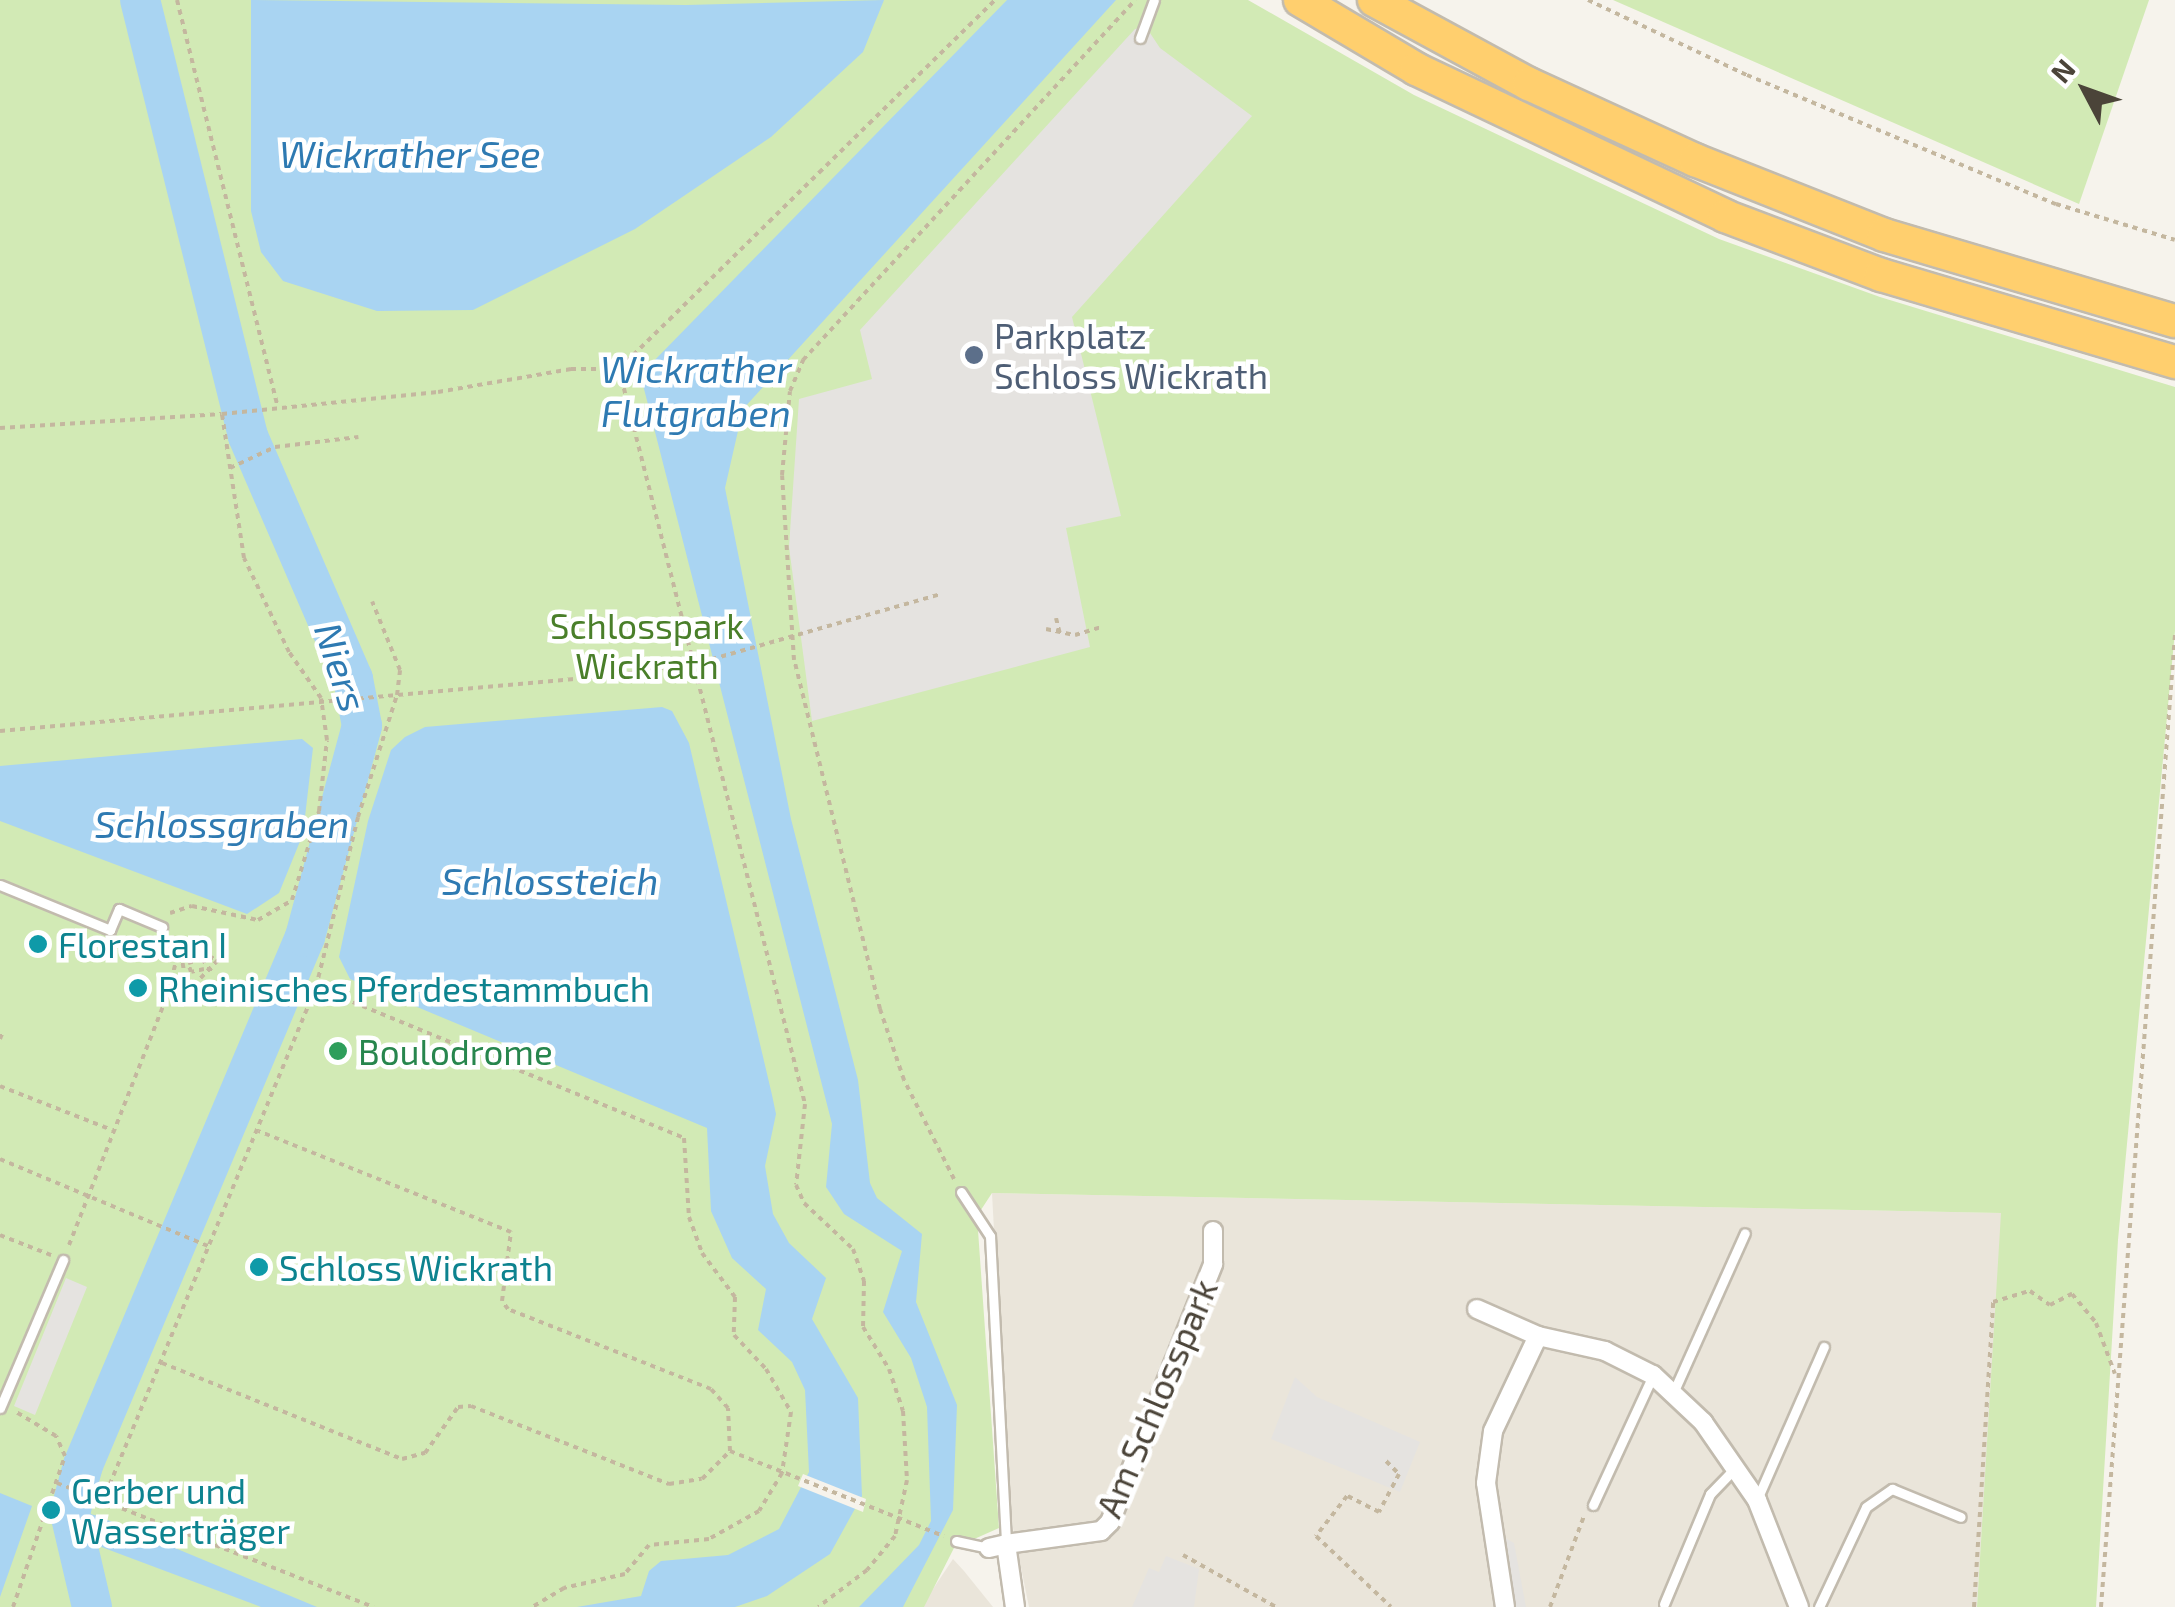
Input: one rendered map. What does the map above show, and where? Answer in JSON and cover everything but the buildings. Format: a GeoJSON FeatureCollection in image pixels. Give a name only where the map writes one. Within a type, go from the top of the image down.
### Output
{"type":"FeatureCollection","features":[{"type":"Feature","properties":{"kind":"highway"},"geometry":{"type":"LineString","coordinates":[[1300,0],[1416,69],[1725,216],[1881,275],[2175,362]]}},
{"type":"Feature","properties":{"kind":"highway"},"geometry":{"type":"LineString","coordinates":[[1374,0],[1529,84],[1730,174],[1884,236],[2175,321]]}},
{"type":"Feature","properties":{"kind":"street","name":"Am Schlosspark"},"geometry":{"type":"LineString","coordinates":[[997,1546],[1102,1531],[1110,1522],[1213,1264],[1213,1230]]}},
{"type":"Feature","properties":{"kind":"street"},"geometry":{"type":"LineString","coordinates":[[1477,1308],[1538,1336],[1605,1350],[1653,1375],[1673,1393],[1735,1468],[1756,1500],[1796,1606]]}},
{"type":"Feature","properties":{"kind":"street"},"geometry":{"type":"LineString","coordinates":[[1505,1607],[1486,1482],[1493,1431],[1538,1336]]}},
{"type":"Feature","properties":{"kind":"street"},"geometry":{"type":"LineString","coordinates":[[997,1546],[1014,1607]]}},
{"type":"Feature","properties":{"kind":"lane"},"geometry":{"type":"LineString","coordinates":[[1140,38],[1154,0]]}},
{"type":"Feature","properties":{"kind":"lane"},"geometry":{"type":"LineString","coordinates":[[0,886],[110,930],[119,910],[162,928]]}},
{"type":"Feature","properties":{"kind":"lane"},"geometry":{"type":"LineString","coordinates":[[956,1541],[997,1546],[990,1236],[961,1192]]}},
{"type":"Feature","properties":{"kind":"lane"},"geometry":{"type":"LineString","coordinates":[[1673,1393],[1746,1233]]}},
{"type":"Feature","properties":{"kind":"lane"},"geometry":{"type":"LineString","coordinates":[[2,1408],[63,1260]]}},
{"type":"Feature","properties":{"kind":"lane"},"geometry":{"type":"LineString","coordinates":[[1756,1500],[1824,1347]]}},
{"type":"Feature","properties":{"kind":"lane"},"geometry":{"type":"LineString","coordinates":[[1593,1505],[1653,1375]]}},
{"type":"Feature","properties":{"kind":"lane"},"geometry":{"type":"LineString","coordinates":[[1664,1604],[1710,1494],[1735,1468]]}},
{"type":"Feature","properties":{"kind":"lane"},"geometry":{"type":"LineString","coordinates":[[1819,1607],[1866,1507],[1892,1489],[1962,1517]]}},
{"type":"Feature","properties":{"kind":"path"},"geometry":{"type":"LineString","coordinates":[[177,0],[276,404]]}},
{"type":"Feature","properties":{"kind":"path"},"geometry":{"type":"LineString","coordinates":[[0,428],[222,414],[232,408],[438,392],[571,369],[619,369],[995,0]]}},
{"type":"Feature","properties":{"kind":"path"},"geometry":{"type":"LineString","coordinates":[[961,1192],[904,1080],[880,1009],[789,634],[782,475],[790,391],[802,360],[1136,0]]}},
{"type":"Feature","properties":{"kind":"path"},"geometry":{"type":"LineString","coordinates":[[1588,0],[1747,75],[2056,204],[2175,240]]}},
{"type":"Feature","properties":{"kind":"path"},"geometry":{"type":"LineString","coordinates":[[619,369],[805,1104],[796,1185],[804,1204],[853,1249],[864,1281],[861,1319],[889,1369],[903,1411],[907,1480],[901,1520],[882,1556],[818,1607]]}},
{"type":"Feature","properties":{"kind":"path"},"geometry":{"type":"LineString","coordinates":[[181,945],[190,982],[212,972],[218,960],[200,956],[162,928],[179,905],[249,921],[271,916],[292,900],[319,811],[327,740],[321,698],[289,652],[244,558],[222,414]]}},
{"type":"Feature","properties":{"kind":"path"},"geometry":{"type":"LineString","coordinates":[[230,468],[274,447],[358,438]]}},
{"type":"Feature","properties":{"kind":"path"},"geometry":{"type":"LineString","coordinates":[[0,731],[321,698],[397,695],[702,662],[789,634],[940,594]]}},
{"type":"Feature","properties":{"kind":"path"},"geometry":{"type":"LineString","coordinates":[[102,1503],[316,988],[358,817],[397,695],[400,670],[372,600]]}},
{"type":"Feature","properties":{"kind":"path"},"geometry":{"type":"LineString","coordinates":[[1056,618],[1060,634]]}},
{"type":"Feature","properties":{"kind":"path"},"geometry":{"type":"LineString","coordinates":[[1046,629],[1060,634],[1102,627]]}},
{"type":"Feature","properties":{"kind":"path"},"geometry":{"type":"LineString","coordinates":[[2101,1607],[2175,634]]}},
{"type":"Feature","properties":{"kind":"path"},"geometry":{"type":"LineString","coordinates":[[182,960],[200,956]]}},
{"type":"Feature","properties":{"kind":"path"},"geometry":{"type":"LineString","coordinates":[[200,956],[204,969]]}},
{"type":"Feature","properties":{"kind":"path"},"geometry":{"type":"LineString","coordinates":[[182,960],[196,974],[204,969]]}},
{"type":"Feature","properties":{"kind":"path"},"geometry":{"type":"LineString","coordinates":[[0,1234],[63,1260],[182,960]]}},
{"type":"Feature","properties":{"kind":"path"},"geometry":{"type":"LineString","coordinates":[[204,969],[212,972]]}},
{"type":"Feature","properties":{"kind":"path"},"geometry":{"type":"LineString","coordinates":[[316,988],[684,1138],[688,1217],[702,1253],[735,1297],[734,1336],[766,1369],[791,1412],[782,1473],[759,1512],[734,1530],[709,1539],[661,1541],[640,1551],[625,1574],[564,1588],[532,1607]]}},
{"type":"Feature","properties":{"kind":"path"},"geometry":{"type":"LineString","coordinates":[[0,1039],[3,1031]]}},
{"type":"Feature","properties":{"kind":"path"},"geometry":{"type":"LineString","coordinates":[[0,1086],[112,1130]]}},
{"type":"Feature","properties":{"kind":"path"},"geometry":{"type":"LineString","coordinates":[[162,1363],[402,1459],[425,1454],[458,1407],[471,1406],[669,1484],[702,1479],[730,1451],[728,1408],[711,1389],[508,1309],[502,1302],[511,1232],[258,1131]]}},
{"type":"Feature","properties":{"kind":"path"},"geometry":{"type":"LineString","coordinates":[[0,1159],[210,1247]]}},
{"type":"Feature","properties":{"kind":"path"},"geometry":{"type":"LineString","coordinates":[[1974,1607],[1993,1302],[2030,1291],[2050,1305],[2072,1294],[2096,1323],[2116,1378]]}},
{"type":"Feature","properties":{"kind":"path"},"geometry":{"type":"LineString","coordinates":[[2,1408],[26,1416],[64,1444],[58,1484],[13,1607]]}},
{"type":"Feature","properties":{"kind":"path"},"geometry":{"type":"LineString","coordinates":[[730,1451],[956,1541]]}},
{"type":"Feature","properties":{"kind":"path"},"geometry":{"type":"LineString","coordinates":[[1386,1461],[1400,1474],[1380,1512],[1346,1496],[1316,1536],[1392,1607]]}},
{"type":"Feature","properties":{"kind":"path"},"geometry":{"type":"LineString","coordinates":[[58,1484],[374,1607]]}},
{"type":"Feature","properties":{"kind":"path"},"geometry":{"type":"LineString","coordinates":[[1550,1607],[1593,1505]]}},
{"type":"Feature","properties":{"kind":"path"},"geometry":{"type":"LineString","coordinates":[[1183,1555],[1276,1607]]}},
{"type":"Feature","properties":{"kind":"shaded area","name":"Parkplatz Schloss Wickrath"},"geometry":{"type":"Polygon","coordinates":[[[1146,27],[1160,48],[1252,116],[1072,317],[1121,516],[1066,528],[1090,647],[812,721],[789,547],[799,399],[872,379],[860,330],[1135,29],[1146,27]]]}},
{"type":"Feature","properties":{"kind":"shaded area"},"geometry":{"type":"Polygon","coordinates":[[[992,1193],[2002,1213],[1977,1607],[1029,1607],[1009,1508],[992,1193]]]}},
{"type":"Feature","properties":{"kind":"shaded area"},"geometry":{"type":"Polygon","coordinates":[[[66,1278],[87,1287],[35,1415],[14,1406],[66,1278]]]}},
{"type":"Feature","properties":{"kind":"shaded area"},"geometry":{"type":"Polygon","coordinates":[[[1295,1377],[1317,1397],[1420,1442],[1400,1492],[1271,1439],[1295,1377]]]}},
{"type":"Feature","properties":{"kind":"shaded area"},"geometry":{"type":"Polygon","coordinates":[[[1498,1534],[1514,1543],[1526,1607],[1512,1607],[1498,1534]]]}},
{"type":"Feature","properties":{"kind":"shaded area"},"geometry":{"type":"Polygon","coordinates":[[[1166,1556],[1199,1569],[1194,1607],[1132,1607],[1149,1568],[1159,1572],[1166,1556]]]}},
{"type":"Feature","properties":{"kind":"shaded area"},"geometry":{"type":"Polygon","coordinates":[[[953,1559],[964,1571],[993,1607],[921,1607],[953,1559]]]}},
{"type":"Feature","properties":{"kind":"green space","name":"Schlosspark Wickrath"},"geometry":{"type":"Polygon","coordinates":[[[0,0],[1248,0],[1414,95],[1719,239],[1880,297],[2175,387],[2175,631],[2118,1240],[2096,1607],[1977,1607],[2001,1213],[992,1193],[977,1216],[999,1528],[954,1548],[924,1607],[0,1607],[0,0]]]}},
{"type":"Feature","properties":{"kind":"green space"},"geometry":{"type":"Polygon","coordinates":[[[1613,0],[2149,0],[2079,204],[1613,0]]]}},
{"type":"Feature","properties":{"kind":"water","name":"Wickrather See"},"geometry":{"type":"Polygon","coordinates":[[[251,0],[686,5],[884,0],[863,52],[771,137],[635,229],[473,310],[377,311],[283,281],[261,252],[251,211],[251,0]]]}},
{"type":"Feature","properties":{"kind":"water","name":"Wickrather Flutgraben"},"geometry":{"type":"Polygon","coordinates":[[[1007,0],[1116,0],[743,409],[725,488],[791,819],[858,1080],[870,1183],[877,1198],[922,1234],[916,1302],[957,1405],[953,1510],[903,1607],[859,1607],[919,1545],[931,1521],[927,1407],[911,1358],[883,1312],[902,1251],[844,1214],[826,1187],[832,1124],[643,385],[646,369],[1007,0]]]}},
{"type":"Feature","properties":{"kind":"water","name":"Schlossteich"},"geometry":{"type":"Polygon","coordinates":[[[662,707],[672,711],[689,743],[772,1095],[776,1114],[765,1166],[773,1214],[789,1243],[826,1278],[812,1319],[858,1398],[862,1496],[830,1554],[767,1596],[735,1607],[577,1607],[641,1596],[649,1571],[661,1561],[728,1555],[779,1529],[809,1472],[805,1390],[792,1362],[758,1330],[766,1289],[732,1258],[711,1211],[707,1128],[350,979],[339,957],[368,821],[391,750],[405,737],[425,727],[662,707]]]}},
{"type":"Feature","properties":{"kind":"water","name":"Schlossgraben"},"geometry":{"type":"Polygon","coordinates":[[[302,739],[313,748],[303,834],[279,893],[247,914],[0,821],[0,766],[302,739]]]}},
{"type":"Feature","properties":{"kind":"water"},"geometry":{"type":"Polygon","coordinates":[[[0,1493],[32,1506],[0,1597],[0,1493]]]}},
{"type":"Feature","properties":{"kind":"water"},"geometry":{"type":"Polygon","coordinates":[[[71,1509],[98,1516],[317,1607],[261,1607],[80,1539],[69,1532],[71,1509]]]}},
{"type":"Feature","properties":{"kind":"pier"},"geometry":{"type":"Polygon","coordinates":[[[803,1474],[866,1499],[863,1512],[798,1486],[803,1474]]]}},
{"type":"Feature","properties":{"kind":"waterway","name":"Niers"},"geometry":{"type":"LineString","coordinates":[[92,1607],[70,1513],[83,1465],[305,937],[362,726],[353,679],[248,436],[140,0]]}},
{"type":"Feature","properties":{"kind":"place","name":"Parkplatz Schloss Wickrath"},"geometry":{"type":"Point","coordinates":[974,355]}},
{"type":"Feature","properties":{"kind":"place","name":"Florestan I"},"geometry":{"type":"Point","coordinates":[38,944]}},
{"type":"Feature","properties":{"kind":"place","name":"Rheinisches Pferdestammbuch"},"geometry":{"type":"Point","coordinates":[138,988]}},
{"type":"Feature","properties":{"kind":"place","name":"Boulodrome"},"geometry":{"type":"Point","coordinates":[338,1051]}},
{"type":"Feature","properties":{"kind":"place","name":"Schloss Wickrath"},"geometry":{"type":"Point","coordinates":[259,1267]}},
{"type":"Feature","properties":{"kind":"place","name":"Gerber und Wasserträger"},"geometry":{"type":"Point","coordinates":[51,1510]}}]}
